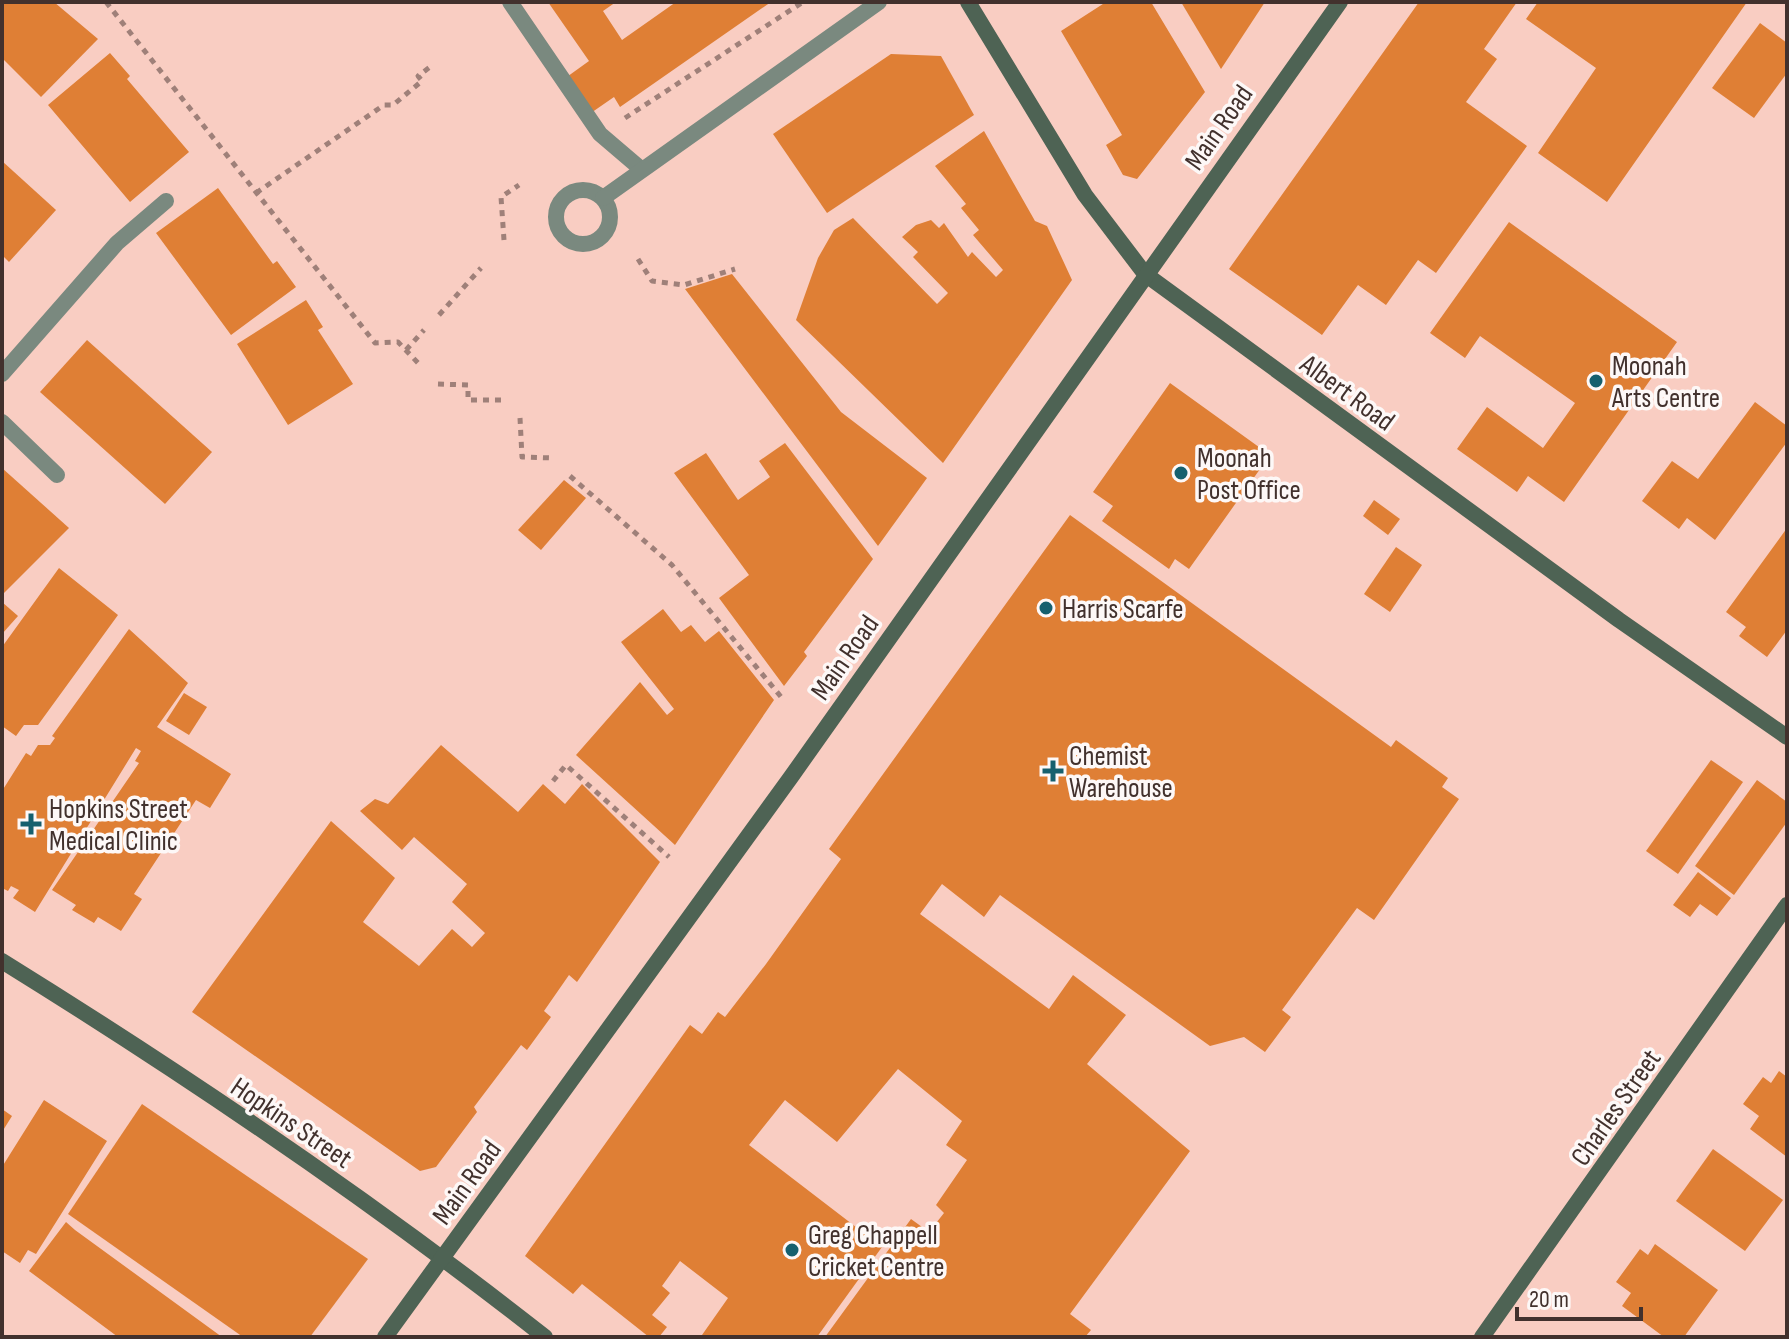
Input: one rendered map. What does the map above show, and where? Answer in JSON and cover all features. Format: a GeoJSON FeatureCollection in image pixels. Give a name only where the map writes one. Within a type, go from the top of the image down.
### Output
{"type":"FeatureCollection","features":[{"type":"Feature","properties":{"kind":"street","name":"Albert Road"},"geometry":{"type":"LineString","coordinates":[[968,2],[1085,195],[1145,274],[1655,647],[1787,737]]}},
{"type":"Feature","properties":{"kind":"street","name":"Main Road"},"geometry":{"type":"LineString","coordinates":[[385,1337],[791,777],[1340,2]]}},
{"type":"Feature","properties":{"kind":"street","name":"Charles Street"},"geometry":{"type":"LineString","coordinates":[[1482,1337],[1787,905]]}},
{"type":"Feature","properties":{"kind":"street","name":"Hopkins Street"},"geometry":{"type":"LineString","coordinates":[[2,961],[102,1022],[444,1258],[545,1337]]}},
{"type":"Feature","properties":{"kind":"lane"},"geometry":{"type":"LineString","coordinates":[[510,2],[600,134],[641,169]]}},
{"type":"Feature","properties":{"kind":"lane"},"geometry":{"type":"LineString","coordinates":[[603,198],[879,2]]}},
{"type":"Feature","properties":{"kind":"lane"},"geometry":{"type":"LineString","coordinates":[[2,374],[117,243],[166,201]]}},
{"type":"Feature","properties":{"kind":"lane"},"geometry":{"type":"LineString","coordinates":[[2,422],[57,475]]}},
{"type":"Feature","properties":{"kind":"path"},"geometry":{"type":"LineString","coordinates":[[106,2],[375,343],[398,342],[420,365]]}},
{"type":"Feature","properties":{"kind":"path"},"geometry":{"type":"LineString","coordinates":[[600,134],[803,2]]}},
{"type":"Feature","properties":{"kind":"path"},"geometry":{"type":"LineString","coordinates":[[256,193],[384,105],[393,105],[422,81],[418,76],[430,67]]}},
{"type":"Feature","properties":{"kind":"path"},"geometry":{"type":"LineString","coordinates":[[504,240],[501,197],[519,185]]}},
{"type":"Feature","properties":{"kind":"path"},"geometry":{"type":"LineString","coordinates":[[638,259],[652,281],[684,285],[735,269]]}},
{"type":"Feature","properties":{"kind":"path"},"geometry":{"type":"LineString","coordinates":[[439,315],[481,268]]}},
{"type":"Feature","properties":{"kind":"path"},"geometry":{"type":"LineString","coordinates":[[406,350],[424,330]]}},
{"type":"Feature","properties":{"kind":"path"},"geometry":{"type":"LineString","coordinates":[[438,384],[468,385],[468,400],[503,400]]}},
{"type":"Feature","properties":{"kind":"path"},"geometry":{"type":"LineString","coordinates":[[520,418],[522,457],[553,458]]}},
{"type":"Feature","properties":{"kind":"path"},"geometry":{"type":"LineString","coordinates":[[570,476],[672,565],[782,698]]}},
{"type":"Feature","properties":{"kind":"path"},"geometry":{"type":"LineString","coordinates":[[553,781],[566,765],[669,857]]}},
{"type":"Feature","properties":{"kind":"building"},"geometry":{"type":"Polygon","coordinates":[[[2,2],[54,2],[98,39],[41,97],[2,58],[2,2]]]}},
{"type":"Feature","properties":{"kind":"building"},"geometry":{"type":"Polygon","coordinates":[[[548,2],[616,2],[603,11],[622,40],[676,2],[771,2],[620,107],[614,97],[588,115],[564,79],[589,61],[548,2]]]}},
{"type":"Feature","properties":{"kind":"building"},"geometry":{"type":"Polygon","coordinates":[[[1106,2],[1151,2],[1205,92],[1137,179],[1123,175],[1106,145],[1122,135],[1061,31],[1106,2]]]}},
{"type":"Feature","properties":{"kind":"building"},"geometry":{"type":"Polygon","coordinates":[[[1181,2],[1265,2],[1221,69],[1181,2]]]}},
{"type":"Feature","properties":{"kind":"building"},"geometry":{"type":"Polygon","coordinates":[[[1419,2],[1517,2],[1484,49],[1497,59],[1466,102],[1527,146],[1436,273],[1418,260],[1386,305],[1358,285],[1322,335],[1229,269],[1419,2]]]}},
{"type":"Feature","properties":{"kind":"building"},"geometry":{"type":"Polygon","coordinates":[[[1538,2],[1747,2],[1607,202],[1538,153],[1596,68],[1526,19],[1538,2]]]}},
{"type":"Feature","properties":{"kind":"building"},"geometry":{"type":"Polygon","coordinates":[[[1760,23],[1787,43],[1787,73],[1754,118],[1712,88],[1760,23]]]}},
{"type":"Feature","properties":{"kind":"building"},"geometry":{"type":"Polygon","coordinates":[[[110,53],[130,76],[127,79],[189,152],[130,202],[48,105],[110,53]]]}},
{"type":"Feature","properties":{"kind":"building"},"geometry":{"type":"Polygon","coordinates":[[[891,54],[941,56],[974,115],[827,213],[773,134],[891,54]]]}},
{"type":"Feature","properties":{"kind":"building"},"geometry":{"type":"Polygon","coordinates":[[[984,131],[1035,221],[1047,226],[1072,280],[943,463],[796,320],[818,258],[834,230],[853,218],[937,304],[948,293],[913,257],[918,252],[902,237],[916,225],[931,220],[939,228],[944,223],[968,257],[972,252],[996,277],[1003,270],[973,235],[979,230],[961,208],[966,204],[935,166],[984,131]]]}},
{"type":"Feature","properties":{"kind":"building"},"geometry":{"type":"Polygon","coordinates":[[[2,161],[56,210],[9,262],[2,255],[2,161]]]}},
{"type":"Feature","properties":{"kind":"building"},"geometry":{"type":"Polygon","coordinates":[[[218,188],[273,264],[277,261],[296,287],[231,335],[156,233],[218,188]]]}},
{"type":"Feature","properties":{"kind":"building","name":"Moonah Arts Centre"},"geometry":{"type":"Polygon","coordinates":[[[1509,222],[1677,342],[1564,502],[1528,476],[1517,492],[1457,449],[1487,407],[1543,448],[1575,403],[1480,336],[1465,358],[1430,333],[1509,222]]]}},
{"type":"Feature","properties":{"kind":"building"},"geometry":{"type":"Polygon","coordinates":[[[732,274],[841,412],[927,478],[878,546],[685,289],[732,274]]]}},
{"type":"Feature","properties":{"kind":"building"},"geometry":{"type":"Polygon","coordinates":[[[306,300],[323,327],[318,330],[353,384],[288,425],[237,344],[306,300]]]}},
{"type":"Feature","properties":{"kind":"building"},"geometry":{"type":"Polygon","coordinates":[[[87,340],[212,452],[165,504],[40,392],[87,340]]]}},
{"type":"Feature","properties":{"kind":"building","name":"Moonah Post Office"},"geometry":{"type":"Polygon","coordinates":[[[1170,383],[1270,455],[1189,569],[1175,559],[1169,569],[1102,521],[1113,506],[1093,492],[1170,383]]]}},
{"type":"Feature","properties":{"kind":"building"},"geometry":{"type":"Polygon","coordinates":[[[1755,402],[1787,426],[1787,442],[1715,540],[1687,518],[1679,529],[1642,501],[1672,461],[1698,479],[1755,402]]]}},
{"type":"Feature","properties":{"kind":"building"},"geometry":{"type":"Polygon","coordinates":[[[785,443],[873,559],[804,652],[807,656],[784,686],[719,598],[749,575],[674,473],[706,453],[738,500],[770,477],[759,461],[785,443]]]}},
{"type":"Feature","properties":{"kind":"building"},"geometry":{"type":"Polygon","coordinates":[[[2,468],[69,528],[2,595],[2,468]]]}},
{"type":"Feature","properties":{"kind":"building"},"geometry":{"type":"Polygon","coordinates":[[[564,480],[586,498],[541,550],[518,530],[564,480]]]}},
{"type":"Feature","properties":{"kind":"building"},"geometry":{"type":"Polygon","coordinates":[[[1374,500],[1400,519],[1388,535],[1363,516],[1374,500]]]}},
{"type":"Feature","properties":{"kind":"building"},"geometry":{"type":"Polygon","coordinates":[[[1070,515],[1391,747],[1396,740],[1448,778],[1442,787],[1459,799],[1374,920],[1357,908],[1282,1010],[1291,1017],[1265,1052],[1244,1037],[1210,1046],[1000,895],[984,917],[942,884],[920,914],[1049,1009],[1073,975],[1126,1015],[1087,1064],[1190,1151],[1070,1314],[1091,1330],[1085,1337],[825,1337],[911,1219],[929,1232],[944,1213],[936,1205],[967,1160],[946,1145],[962,1121],[898,1069],[837,1142],[785,1100],[749,1145],[882,1247],[817,1337],[704,1337],[702,1335],[728,1298],[680,1261],[662,1286],[670,1293],[652,1315],[667,1327],[659,1337],[649,1337],[582,1284],[573,1294],[525,1256],[690,1025],[702,1034],[718,1012],[725,1017],[766,964],[841,859],[829,849],[1070,515]]]}},
{"type":"Feature","properties":{"kind":"building"},"geometry":{"type":"Polygon","coordinates":[[[1787,528],[1787,630],[1767,657],[1739,636],[1746,627],[1726,612],[1787,528]]]}},
{"type":"Feature","properties":{"kind":"building"},"geometry":{"type":"Polygon","coordinates":[[[1396,547],[1422,565],[1390,612],[1364,594],[1396,547]]]}},
{"type":"Feature","properties":{"kind":"building"},"geometry":{"type":"Polygon","coordinates":[[[59,568],[118,615],[38,725],[24,725],[16,736],[2,726],[2,647],[59,568]]]}},
{"type":"Feature","properties":{"kind":"building"},"geometry":{"type":"Polygon","coordinates":[[[2,602],[18,616],[2,634],[2,602]]]}},
{"type":"Feature","properties":{"kind":"building"},"geometry":{"type":"Polygon","coordinates":[[[663,609],[681,632],[691,625],[705,642],[719,631],[774,700],[675,845],[576,755],[640,682],[667,715],[674,709],[621,642],[663,609]]]}},
{"type":"Feature","properties":{"kind":"building"},"geometry":{"type":"Polygon","coordinates":[[[129,629],[188,683],[157,727],[231,774],[210,808],[196,800],[134,894],[142,899],[121,931],[98,917],[94,923],[72,910],[76,905],[52,890],[139,763],[135,761],[141,751],[136,748],[35,912],[13,898],[19,890],[11,886],[8,891],[2,888],[2,791],[26,753],[31,756],[38,745],[50,745],[55,738],[52,736],[129,629]]]}},
{"type":"Feature","properties":{"kind":"building"},"geometry":{"type":"Polygon","coordinates":[[[184,693],[207,707],[189,735],[166,721],[184,693]]]}},
{"type":"Feature","properties":{"kind":"building"},"geometry":{"type":"Polygon","coordinates":[[[441,745],[518,812],[543,784],[565,804],[582,784],[660,862],[577,982],[569,975],[544,1011],[551,1017],[527,1050],[521,1045],[474,1107],[477,1112],[436,1167],[420,1171],[192,1012],[331,821],[395,878],[363,922],[419,966],[452,929],[472,947],[485,933],[452,902],[467,884],[414,837],[402,850],[360,811],[375,799],[388,804],[441,745]]]}},
{"type":"Feature","properties":{"kind":"building"},"geometry":{"type":"Polygon","coordinates":[[[1711,760],[1743,782],[1678,874],[1646,851],[1711,760]]]}},
{"type":"Feature","properties":{"kind":"building"},"geometry":{"type":"Polygon","coordinates":[[[1757,780],[1787,802],[1787,822],[1734,895],[1695,866],[1757,780]]]}},
{"type":"Feature","properties":{"kind":"building"},"geometry":{"type":"Polygon","coordinates":[[[1698,872],[1731,898],[1717,916],[1700,904],[1690,917],[1673,905],[1698,872]]]}},
{"type":"Feature","properties":{"kind":"building"},"geometry":{"type":"Polygon","coordinates":[[[1779,1071],[1787,1077],[1787,1157],[1750,1129],[1759,1116],[1743,1104],[1763,1077],[1771,1083],[1779,1071]]]}},
{"type":"Feature","properties":{"kind":"building"},"geometry":{"type":"Polygon","coordinates":[[[44,1100],[107,1141],[36,1254],[28,1250],[20,1263],[2,1251],[2,1167],[44,1100]]]}},
{"type":"Feature","properties":{"kind":"building"},"geometry":{"type":"Polygon","coordinates":[[[142,1104],[368,1259],[310,1337],[243,1337],[68,1214],[142,1104]]]}},
{"type":"Feature","properties":{"kind":"building"},"geometry":{"type":"Polygon","coordinates":[[[2,1109],[12,1116],[2,1132],[2,1109]]]}},
{"type":"Feature","properties":{"kind":"building"},"geometry":{"type":"Polygon","coordinates":[[[1713,1149],[1783,1200],[1745,1251],[1676,1201],[1713,1149]]]}},
{"type":"Feature","properties":{"kind":"building"},"geometry":{"type":"Polygon","coordinates":[[[66,1222],[222,1337],[118,1337],[29,1271],[66,1222]]]}},
{"type":"Feature","properties":{"kind":"building"},"geometry":{"type":"Polygon","coordinates":[[[1655,1244],[1718,1290],[1684,1337],[1664,1337],[1622,1306],[1631,1293],[1616,1282],[1640,1249],[1648,1255],[1655,1244]]]}},
{"type":"Feature","properties":{"kind":"place","name":"Moonah Arts Centre"},"geometry":{"type":"Point","coordinates":[1596,381]}},
{"type":"Feature","properties":{"kind":"place","name":"Moonah Post Office"},"geometry":{"type":"Point","coordinates":[1181,473]}},
{"type":"Feature","properties":{"kind":"place","name":"Harris Scarfe"},"geometry":{"type":"Point","coordinates":[1046,608]}},
{"type":"Feature","properties":{"kind":"place","name":"Chemist Warehouse"},"geometry":{"type":"Point","coordinates":[1053,771]}},
{"type":"Feature","properties":{"kind":"place","name":"Hopkins Street Medical Clinic"},"geometry":{"type":"Point","coordinates":[31,824]}},
{"type":"Feature","properties":{"kind":"place","name":"Greg Chappell Cricket Centre"},"geometry":{"type":"Point","coordinates":[792,1250]}}]}
